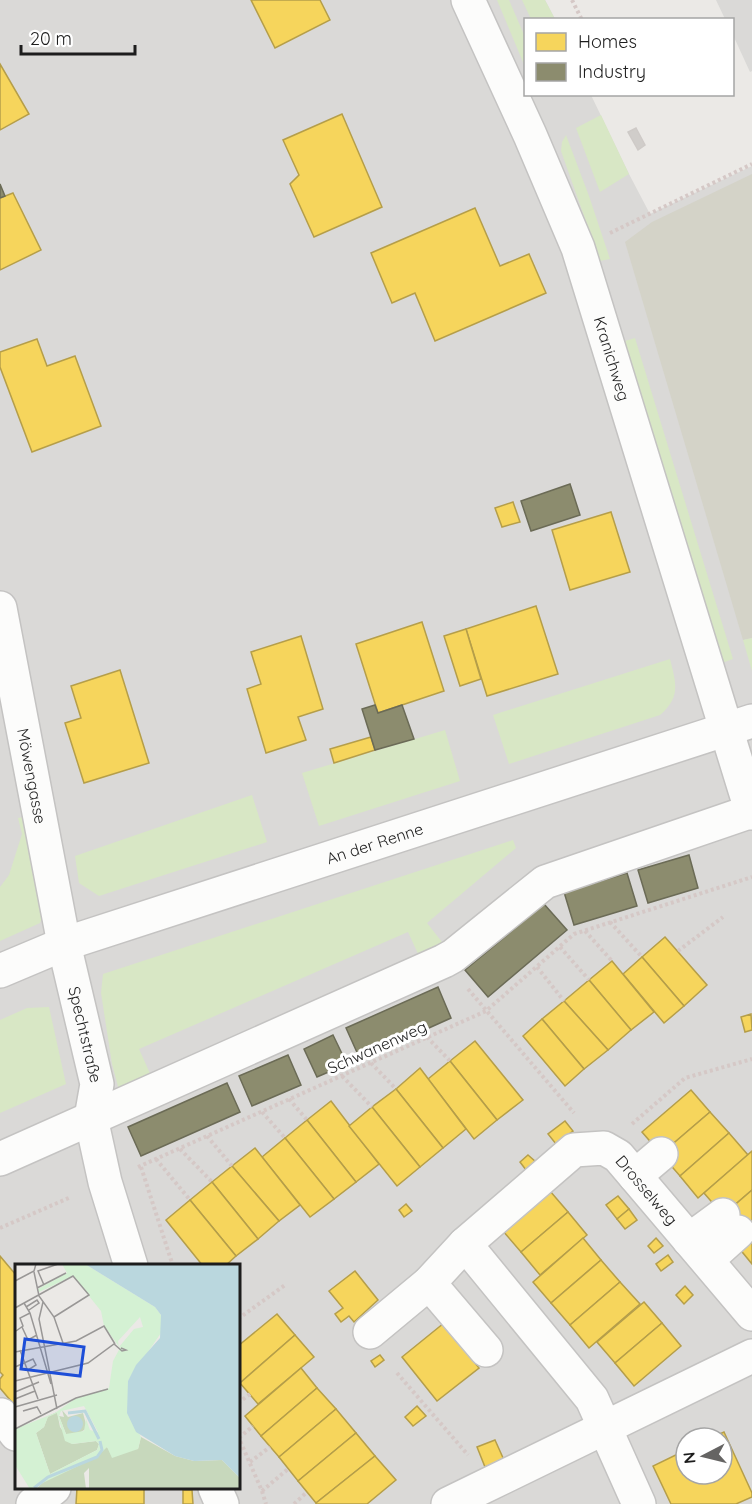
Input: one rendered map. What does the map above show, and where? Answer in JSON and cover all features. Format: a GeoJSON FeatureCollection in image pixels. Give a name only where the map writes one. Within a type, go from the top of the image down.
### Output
{"type":"FeatureCollection","features":[{"type":"Feature","properties":{"kind":"street","name":"Kranichweg"},"geometry":{"type":"LineString","coordinates":[[468,0],[530,135],[578,249],[739,725],[752,812]]}},
{"type":"Feature","properties":{"kind":"street","name":"Möwengasse"},"geometry":{"type":"LineString","coordinates":[[0,608],[64,944]]}},
{"type":"Feature","properties":{"kind":"street","name":"An der Renne"},"geometry":{"type":"LineString","coordinates":[[0,971],[64,944],[739,725]]}},
{"type":"Feature","properties":{"kind":"street"},"geometry":{"type":"LineString","coordinates":[[0,1160],[444,961],[545,882],[752,812]]}},
{"type":"Feature","properties":{"kind":"street","name":"Spechtstraße"},"geometry":{"type":"LineString","coordinates":[[64,944],[97,1084],[91,1118],[105,1182],[130,1264]]}},
{"type":"Feature","properties":{"kind":"street","name":"Drosselweg"},"geometry":{"type":"LineString","coordinates":[[370,1332],[429,1282],[465,1244],[574,1150],[604,1148],[618,1156],[750,1308]]}},
{"type":"Feature","properties":{"kind":"street"},"geometry":{"type":"LineString","coordinates":[[635,1176],[661,1154]]}},
{"type":"Feature","properties":{"kind":"street"},"geometry":{"type":"LineString","coordinates":[[698,1250],[730,1223]]}},
{"type":"Feature","properties":{"kind":"street"},"geometry":{"type":"LineString","coordinates":[[465,1244],[592,1399],[639,1504]]}},
{"type":"Feature","properties":{"kind":"street"},"geometry":{"type":"LineString","coordinates":[[429,1282],[486,1350]]}},
{"type":"Feature","properties":{"kind":"street"},"geometry":{"type":"LineString","coordinates":[[448,1504],[752,1356]]}},
{"type":"Feature","properties":{"kind":"street"},"geometry":{"type":"LineString","coordinates":[[33,1504],[53,1489]]}},
{"type":"Feature","properties":{"kind":"street"},"geometry":{"type":"LineString","coordinates":[[215,1489],[222,1504]]}},
{"type":"Feature","properties":{"kind":"path"},"geometry":{"type":"LineString","coordinates":[[572,0],[581,18]]}},
{"type":"Feature","properties":{"kind":"path"},"geometry":{"type":"LineString","coordinates":[[578,249],[752,164]]}},
{"type":"Feature","properties":{"kind":"path","name":"Schwanenweg"},"geometry":{"type":"LineString","coordinates":[[0,1228],[486,1011],[574,934],[752,877]]}},
{"type":"Feature","properties":{"kind":"path"},"geometry":{"type":"LineString","coordinates":[[678,951],[723,917]]}},
{"type":"Feature","properties":{"kind":"path"},"geometry":{"type":"LineString","coordinates":[[609,922],[642,957]]}},
{"type":"Feature","properties":{"kind":"path"},"geometry":{"type":"LineString","coordinates":[[585,931],[612,961]]}},
{"type":"Feature","properties":{"kind":"path"},"geometry":{"type":"LineString","coordinates":[[560,947],[589,980]]}},
{"type":"Feature","properties":{"kind":"path"},"geometry":{"type":"LineString","coordinates":[[444,961],[604,1148],[685,1078],[752,1059]]}},
{"type":"Feature","properties":{"kind":"path"},"geometry":{"type":"LineString","coordinates":[[537,967],[564,1001]]}},
{"type":"Feature","properties":{"kind":"path"},"geometry":{"type":"LineString","coordinates":[[427,1037],[450,1061]]}},
{"type":"Feature","properties":{"kind":"path"},"geometry":{"type":"LineString","coordinates":[[371,1063],[396,1089]]}},
{"type":"Feature","properties":{"kind":"path"},"geometry":{"type":"LineString","coordinates":[[342,1076],[372,1107]]}},
{"type":"Feature","properties":{"kind":"path"},"geometry":{"type":"LineString","coordinates":[[289,1099],[307,1120]]}},
{"type":"Feature","properties":{"kind":"path"},"geometry":{"type":"LineString","coordinates":[[261,1112],[285,1138]]}},
{"type":"Feature","properties":{"kind":"path"},"geometry":{"type":"LineString","coordinates":[[207,1136],[232,1166]]}},
{"type":"Feature","properties":{"kind":"path"},"geometry":{"type":"LineString","coordinates":[[180,1149],[212,1182]]}},
{"type":"Feature","properties":{"kind":"path"},"geometry":{"type":"LineString","coordinates":[[156,1159],[190,1200]]}},
{"type":"Feature","properties":{"kind":"path"},"geometry":{"type":"LineString","coordinates":[[141,1166],[172,1264]]}},
{"type":"Feature","properties":{"kind":"path"},"geometry":{"type":"LineString","coordinates":[[240,1318],[285,1285]]}},
{"type":"Feature","properties":{"kind":"path"},"geometry":{"type":"LineString","coordinates":[[397,1373],[492,1483]]}},
{"type":"Feature","properties":{"kind":"path"},"geometry":{"type":"LineString","coordinates":[[240,1402],[250,1394]]}},
{"type":"Feature","properties":{"kind":"path"},"geometry":{"type":"LineString","coordinates":[[240,1436],[253,1426]]}},
{"type":"Feature","properties":{"kind":"path"},"geometry":{"type":"LineString","coordinates":[[240,1439],[266,1504]]}},
{"type":"Feature","properties":{"kind":"path"},"geometry":{"type":"LineString","coordinates":[[250,1462],[270,1447]]}},
{"type":"Feature","properties":{"kind":"path"},"geometry":{"type":"LineString","coordinates":[[262,1491],[288,1469]]}},
{"type":"Feature","properties":{"kind":"path"},"geometry":{"type":"LineString","coordinates":[[294,1504],[308,1492]]}},
{"type":"Feature","properties":{"kind":"shaded area"},"geometry":{"type":"Polygon","coordinates":[[[0,0],[545,0],[554,18],[524,18],[524,96],[591,96],[650,214],[752,166],[752,1504],[0,1504],[0,0]]]}},
{"type":"Feature","properties":{"kind":"shaded area"},"geometry":{"type":"Polygon","coordinates":[[[716,0],[752,0],[752,71],[750,72],[734,37],[734,18],[725,18],[716,0]]]}},
{"type":"Feature","properties":{"kind":"shaded area"},"geometry":{"type":"Polygon","coordinates":[[[752,174],[752,638],[743,640],[625,242],[652,222],[752,174]]]}},
{"type":"Feature","properties":{"kind":"green space"},"geometry":{"type":"Polygon","coordinates":[[[497,0],[509,0],[524,35],[524,65],[497,0]]]}},
{"type":"Feature","properties":{"kind":"green space"},"geometry":{"type":"Polygon","coordinates":[[[522,0],[545,0],[554,18],[531,18],[522,0]]]}},
{"type":"Feature","properties":{"kind":"green space"},"geometry":{"type":"Polygon","coordinates":[[[601,115],[629,174],[600,192],[576,128],[601,115]]]}},
{"type":"Feature","properties":{"kind":"green space"},"geometry":{"type":"Polygon","coordinates":[[[566,135],[610,259],[600,261],[561,151],[566,135]]]}},
{"type":"Feature","properties":{"kind":"green space"},"geometry":{"type":"Polygon","coordinates":[[[635,338],[733,659],[722,663],[625,341],[635,338]]]}},
{"type":"Feature","properties":{"kind":"green space"},"geometry":{"type":"Polygon","coordinates":[[[752,638],[752,671],[743,640],[752,638]]]}},
{"type":"Feature","properties":{"kind":"green space"},"geometry":{"type":"Polygon","coordinates":[[[670,659],[675,683],[674,696],[660,715],[509,764],[493,715],[670,659]]]}},
{"type":"Feature","properties":{"kind":"green space"},"geometry":{"type":"Polygon","coordinates":[[[445,730],[460,781],[319,826],[302,773],[445,730]]]}},
{"type":"Feature","properties":{"kind":"green space"},"geometry":{"type":"Polygon","coordinates":[[[252,795],[267,842],[99,896],[79,883],[75,856],[252,795]]]}},
{"type":"Feature","properties":{"kind":"green space"},"geometry":{"type":"Polygon","coordinates":[[[35,815],[49,896],[40,923],[0,941],[0,887],[9,875],[22,834],[18,818],[35,815]]]}},
{"type":"Feature","properties":{"kind":"green space"},"geometry":{"type":"Polygon","coordinates":[[[513,840],[516,848],[427,923],[453,956],[425,969],[408,932],[139,1049],[157,1089],[119,1090],[112,1064],[101,993],[103,974],[513,840]]]}},
{"type":"Feature","properties":{"kind":"green space"},"geometry":{"type":"Polygon","coordinates":[[[49,1007],[66,1084],[0,1113],[0,1020],[27,1008],[49,1007]]]}},
{"type":"Feature","properties":{"kind":"building: Homes"},"geometry":{"type":"Polygon","coordinates":[[[251,0],[320,0],[330,20],[275,48],[251,0]]]}},
{"type":"Feature","properties":{"kind":"building: Homes"},"geometry":{"type":"Polygon","coordinates":[[[0,64],[29,114],[0,130],[0,64]]]}},
{"type":"Feature","properties":{"kind":"building: Homes"},"geometry":{"type":"Polygon","coordinates":[[[342,114],[382,207],[314,237],[290,184],[299,175],[283,140],[342,114]]]}},
{"type":"Feature","properties":{"kind":"building: Homes"},"geometry":{"type":"Polygon","coordinates":[[[13,193],[41,250],[0,270],[0,198],[13,193]]]}},
{"type":"Feature","properties":{"kind":"building: Homes"},"geometry":{"type":"Polygon","coordinates":[[[475,208],[500,266],[529,254],[546,293],[435,341],[415,293],[392,303],[371,253],[475,208]]]}},
{"type":"Feature","properties":{"kind":"building: Homes"},"geometry":{"type":"Polygon","coordinates":[[[37,339],[47,366],[75,356],[101,426],[32,452],[0,367],[0,352],[37,339]]]}},
{"type":"Feature","properties":{"kind":"building: Homes"},"geometry":{"type":"Polygon","coordinates":[[[513,502],[520,522],[502,527],[495,508],[513,502]]]}},
{"type":"Feature","properties":{"kind":"building: Homes"},"geometry":{"type":"Polygon","coordinates":[[[611,512],[630,572],[570,590],[552,530],[611,512]]]}},
{"type":"Feature","properties":{"kind":"building: Homes"},"geometry":{"type":"Polygon","coordinates":[[[536,606],[558,674],[487,696],[466,629],[536,606]]]}},
{"type":"Feature","properties":{"kind":"building: Homes"},"geometry":{"type":"Polygon","coordinates":[[[422,622],[444,691],[378,713],[356,644],[422,622]]]}},
{"type":"Feature","properties":{"kind":"building: Homes"},"geometry":{"type":"Polygon","coordinates":[[[466,629],[481,679],[460,686],[444,636],[466,629]]]}},
{"type":"Feature","properties":{"kind":"building: Homes"},"geometry":{"type":"Polygon","coordinates":[[[301,636],[323,709],[298,717],[306,740],[266,753],[247,689],[261,684],[251,652],[301,636]]]}},
{"type":"Feature","properties":{"kind":"building: Homes"},"geometry":{"type":"Polygon","coordinates":[[[120,670],[149,763],[84,783],[65,723],[81,718],[71,686],[120,670]]]}},
{"type":"Feature","properties":{"kind":"building: Homes"},"geometry":{"type":"Polygon","coordinates":[[[371,737],[375,750],[334,763],[330,749],[371,737]]]}},
{"type":"Feature","properties":{"kind":"building: Homes"},"geometry":{"type":"Polygon","coordinates":[[[665,937],[707,985],[684,1006],[642,957],[665,937]]]}},
{"type":"Feature","properties":{"kind":"building: Homes"},"geometry":{"type":"Polygon","coordinates":[[[642,957],[684,1006],[664,1023],[623,974],[642,957]]]}},
{"type":"Feature","properties":{"kind":"building: Homes"},"geometry":{"type":"Polygon","coordinates":[[[612,961],[654,1012],[631,1030],[589,980],[612,961]]]}},
{"type":"Feature","properties":{"kind":"building: Homes"},"geometry":{"type":"Polygon","coordinates":[[[589,980],[631,1030],[608,1050],[564,1001],[589,980]]]}},
{"type":"Feature","properties":{"kind":"building: Homes"},"geometry":{"type":"Polygon","coordinates":[[[564,1001],[608,1050],[584,1069],[542,1019],[564,1001]]]}},
{"type":"Feature","properties":{"kind":"building: Homes"},"geometry":{"type":"Polygon","coordinates":[[[751,1014],[752,1030],[745,1032],[741,1017],[751,1014]]]}},
{"type":"Feature","properties":{"kind":"building: Homes"},"geometry":{"type":"Polygon","coordinates":[[[542,1019],[584,1069],[565,1086],[523,1036],[542,1019]]]}},
{"type":"Feature","properties":{"kind":"building: Homes"},"geometry":{"type":"Polygon","coordinates":[[[475,1041],[523,1100],[497,1120],[450,1061],[475,1041]]]}},
{"type":"Feature","properties":{"kind":"building: Homes"},"geometry":{"type":"Polygon","coordinates":[[[450,1061],[497,1120],[474,1139],[428,1079],[450,1061]]]}},
{"type":"Feature","properties":{"kind":"building: Homes"},"geometry":{"type":"Polygon","coordinates":[[[420,1068],[466,1129],[443,1148],[396,1089],[420,1068]]]}},
{"type":"Feature","properties":{"kind":"building: Homes"},"geometry":{"type":"Polygon","coordinates":[[[396,1089],[443,1148],[420,1167],[372,1107],[396,1089]]]}},
{"type":"Feature","properties":{"kind":"building: Homes"},"geometry":{"type":"Polygon","coordinates":[[[691,1090],[710,1112],[661,1154],[642,1132],[691,1090]]]}},
{"type":"Feature","properties":{"kind":"building: Homes"},"geometry":{"type":"Polygon","coordinates":[[[331,1101],[379,1164],[356,1182],[307,1120],[331,1101]]]}},
{"type":"Feature","properties":{"kind":"building: Homes"},"geometry":{"type":"Polygon","coordinates":[[[372,1107],[420,1167],[397,1186],[349,1126],[372,1107]]]}},
{"type":"Feature","properties":{"kind":"building: Homes"},"geometry":{"type":"Polygon","coordinates":[[[710,1112],[729,1133],[680,1176],[661,1154],[710,1112]]]}},
{"type":"Feature","properties":{"kind":"building: Homes"},"geometry":{"type":"Polygon","coordinates":[[[307,1120],[356,1182],[334,1199],[285,1138],[307,1120]]]}},
{"type":"Feature","properties":{"kind":"building: Homes"},"geometry":{"type":"Polygon","coordinates":[[[565,1121],[573,1131],[556,1144],[548,1134],[565,1121]]]}},
{"type":"Feature","properties":{"kind":"building: Homes"},"geometry":{"type":"Polygon","coordinates":[[[729,1133],[748,1155],[698,1198],[680,1176],[729,1133]]]}},
{"type":"Feature","properties":{"kind":"building: Homes"},"geometry":{"type":"Polygon","coordinates":[[[285,1138],[334,1199],[310,1217],[262,1157],[285,1138]]]}},
{"type":"Feature","properties":{"kind":"building: Homes"},"geometry":{"type":"Polygon","coordinates":[[[255,1148],[300,1205],[279,1221],[232,1166],[255,1148]]]}},
{"type":"Feature","properties":{"kind":"building: Homes"},"geometry":{"type":"Polygon","coordinates":[[[752,1151],[752,1190],[723,1215],[704,1193],[752,1151]]]}},
{"type":"Feature","properties":{"kind":"building: Homes"},"geometry":{"type":"Polygon","coordinates":[[[528,1155],[536,1162],[526,1170],[520,1162],[528,1155]]]}},
{"type":"Feature","properties":{"kind":"building: Homes"},"geometry":{"type":"Polygon","coordinates":[[[232,1166],[279,1221],[258,1239],[212,1182],[232,1166]]]}},
{"type":"Feature","properties":{"kind":"building: Homes"},"geometry":{"type":"Polygon","coordinates":[[[212,1182],[258,1239],[236,1256],[190,1200],[212,1182]]]}},
{"type":"Feature","properties":{"kind":"building: Homes"},"geometry":{"type":"Polygon","coordinates":[[[752,1190],[752,1227],[723,1215],[752,1190]]]}},
{"type":"Feature","properties":{"kind":"building: Homes"},"geometry":{"type":"Polygon","coordinates":[[[550,1191],[568,1212],[521,1252],[503,1231],[550,1191]]]}},
{"type":"Feature","properties":{"kind":"building: Homes"},"geometry":{"type":"Polygon","coordinates":[[[618,1196],[629,1209],[617,1219],[606,1205],[618,1196]]]}},
{"type":"Feature","properties":{"kind":"building: Homes"},"geometry":{"type":"Polygon","coordinates":[[[190,1200],[236,1256],[227,1264],[201,1264],[166,1220],[190,1200]]]}},
{"type":"Feature","properties":{"kind":"building: Homes"},"geometry":{"type":"Polygon","coordinates":[[[406,1204],[412,1211],[404,1217],[399,1210],[406,1204]]]}},
{"type":"Feature","properties":{"kind":"building: Homes"},"geometry":{"type":"Polygon","coordinates":[[[629,1209],[637,1220],[625,1229],[617,1219],[629,1209]]]}},
{"type":"Feature","properties":{"kind":"building: Homes"},"geometry":{"type":"Polygon","coordinates":[[[568,1212],[587,1235],[540,1275],[521,1252],[568,1212]]]}},
{"type":"Feature","properties":{"kind":"building: Homes"},"geometry":{"type":"Polygon","coordinates":[[[752,1227],[752,1264],[734,1242],[752,1227]]]}},
{"type":"Feature","properties":{"kind":"building: Homes"},"geometry":{"type":"Polygon","coordinates":[[[583,1238],[601,1260],[551,1303],[533,1282],[583,1238]]]}},
{"type":"Feature","properties":{"kind":"building: Homes"},"geometry":{"type":"Polygon","coordinates":[[[656,1238],[663,1246],[654,1253],[648,1246],[656,1238]]]}},
{"type":"Feature","properties":{"kind":"building: Homes"},"geometry":{"type":"Polygon","coordinates":[[[668,1255],[673,1262],[661,1271],[656,1264],[668,1255]]]}},
{"type":"Feature","properties":{"kind":"building: Homes"},"geometry":{"type":"Polygon","coordinates":[[[0,1256],[15,1274],[15,1406],[0,1388],[0,1379],[3,1375],[0,1372],[0,1256]]]}},
{"type":"Feature","properties":{"kind":"building: Homes"},"geometry":{"type":"Polygon","coordinates":[[[601,1260],[620,1282],[570,1325],[551,1303],[601,1260]]]}},
{"type":"Feature","properties":{"kind":"building: Homes"},"geometry":{"type":"Polygon","coordinates":[[[355,1271],[378,1300],[354,1322],[349,1316],[341,1322],[335,1314],[343,1308],[329,1291],[355,1271]]]}},
{"type":"Feature","properties":{"kind":"building: Homes"},"geometry":{"type":"Polygon","coordinates":[[[620,1282],[640,1304],[589,1348],[570,1325],[620,1282]]]}},
{"type":"Feature","properties":{"kind":"building: Homes"},"geometry":{"type":"Polygon","coordinates":[[[685,1286],[693,1295],[684,1304],[676,1295],[685,1286]]]}},
{"type":"Feature","properties":{"kind":"building: Homes"},"geometry":{"type":"Polygon","coordinates":[[[644,1302],[662,1323],[615,1363],[597,1342],[644,1302]]]}},
{"type":"Feature","properties":{"kind":"building: Homes"},"geometry":{"type":"Polygon","coordinates":[[[277,1314],[295,1335],[240,1383],[240,1344],[277,1314]]]}},
{"type":"Feature","properties":{"kind":"building: Homes"},"geometry":{"type":"Polygon","coordinates":[[[444,1323],[479,1368],[437,1401],[402,1357],[444,1323]]]}},
{"type":"Feature","properties":{"kind":"building: Homes"},"geometry":{"type":"Polygon","coordinates":[[[662,1323],[681,1346],[634,1386],[615,1363],[662,1323]]]}},
{"type":"Feature","properties":{"kind":"building: Homes"},"geometry":{"type":"Polygon","coordinates":[[[295,1335],[314,1357],[258,1404],[240,1383],[295,1335]]]}},
{"type":"Feature","properties":{"kind":"building: Homes"},"geometry":{"type":"Polygon","coordinates":[[[380,1355],[384,1360],[375,1367],[371,1361],[380,1355]]]}},
{"type":"Feature","properties":{"kind":"building: Homes"},"geometry":{"type":"Polygon","coordinates":[[[301,1368],[317,1388],[261,1436],[245,1416],[301,1368]]]}},
{"type":"Feature","properties":{"kind":"building: Homes"},"geometry":{"type":"Polygon","coordinates":[[[317,1388],[336,1409],[279,1457],[261,1436],[317,1388]]]}},
{"type":"Feature","properties":{"kind":"building: Homes"},"geometry":{"type":"Polygon","coordinates":[[[417,1406],[426,1416],[413,1426],[405,1417],[417,1406]]]}},
{"type":"Feature","properties":{"kind":"building: Homes"},"geometry":{"type":"Polygon","coordinates":[[[336,1409],[356,1433],[298,1481],[279,1457],[336,1409]]]}},
{"type":"Feature","properties":{"kind":"building: Homes"},"geometry":{"type":"Polygon","coordinates":[[[356,1433],[375,1456],[316,1503],[298,1481],[356,1433]]]}},
{"type":"Feature","properties":{"kind":"building: Homes"},"geometry":{"type":"Polygon","coordinates":[[[495,1440],[504,1460],[485,1467],[477,1447],[495,1440]]]}},
{"type":"Feature","properties":{"kind":"building: Homes"},"geometry":{"type":"Polygon","coordinates":[[[734,1454],[752,1497],[736,1504],[671,1504],[653,1466],[674,1456],[674,1486],[734,1486],[734,1454]]]}},
{"type":"Feature","properties":{"kind":"building: Homes"},"geometry":{"type":"Polygon","coordinates":[[[375,1456],[396,1480],[367,1504],[316,1503],[375,1456]]]}},
{"type":"Feature","properties":{"kind":"building: Homes"},"geometry":{"type":"Polygon","coordinates":[[[77,1489],[144,1489],[144,1504],[76,1504],[77,1489]]]}},
{"type":"Feature","properties":{"kind":"building: Homes"},"geometry":{"type":"Polygon","coordinates":[[[183,1490],[192,1490],[193,1504],[183,1504],[183,1490]]]}},
{"type":"Feature","properties":{"kind":"building: Industry"},"geometry":{"type":"Polygon","coordinates":[[[0,184],[5,196],[0,198],[0,184]]]}},
{"type":"Feature","properties":{"kind":"building: Industry"},"geometry":{"type":"Polygon","coordinates":[[[570,484],[580,515],[531,531],[521,501],[570,484]]]}},
{"type":"Feature","properties":{"kind":"building: Industry"},"geometry":{"type":"Polygon","coordinates":[[[375,705],[378,713],[402,705],[414,739],[375,750],[362,709],[375,705]]]}},
{"type":"Feature","properties":{"kind":"building: Industry"},"geometry":{"type":"Polygon","coordinates":[[[689,855],[698,888],[648,903],[638,870],[689,855]]]}},
{"type":"Feature","properties":{"kind":"building: Industry"},"geometry":{"type":"Polygon","coordinates":[[[627,873],[637,906],[574,925],[564,892],[627,873]]]}},
{"type":"Feature","properties":{"kind":"building: Industry"},"geometry":{"type":"Polygon","coordinates":[[[544,904],[567,930],[488,997],[465,970],[544,904]]]}},
{"type":"Feature","properties":{"kind":"building: Industry"},"geometry":{"type":"Polygon","coordinates":[[[438,987],[451,1018],[360,1059],[346,1028],[438,987]]]}},
{"type":"Feature","properties":{"kind":"building: Industry"},"geometry":{"type":"Polygon","coordinates":[[[333,1035],[347,1064],[317,1077],[304,1049],[333,1035]]]}},
{"type":"Feature","properties":{"kind":"building: Industry"},"geometry":{"type":"Polygon","coordinates":[[[288,1055],[301,1085],[252,1106],[239,1076],[288,1055]]]}},
{"type":"Feature","properties":{"kind":"building: Industry"},"geometry":{"type":"Polygon","coordinates":[[[227,1083],[240,1112],[141,1156],[128,1127],[227,1083]]]}},
{"type":"Feature","properties":{"kind":"building: Other"},"geometry":{"type":"Polygon","coordinates":[[[636,128],[645,145],[638,150],[628,132],[636,128]]]}}]}
